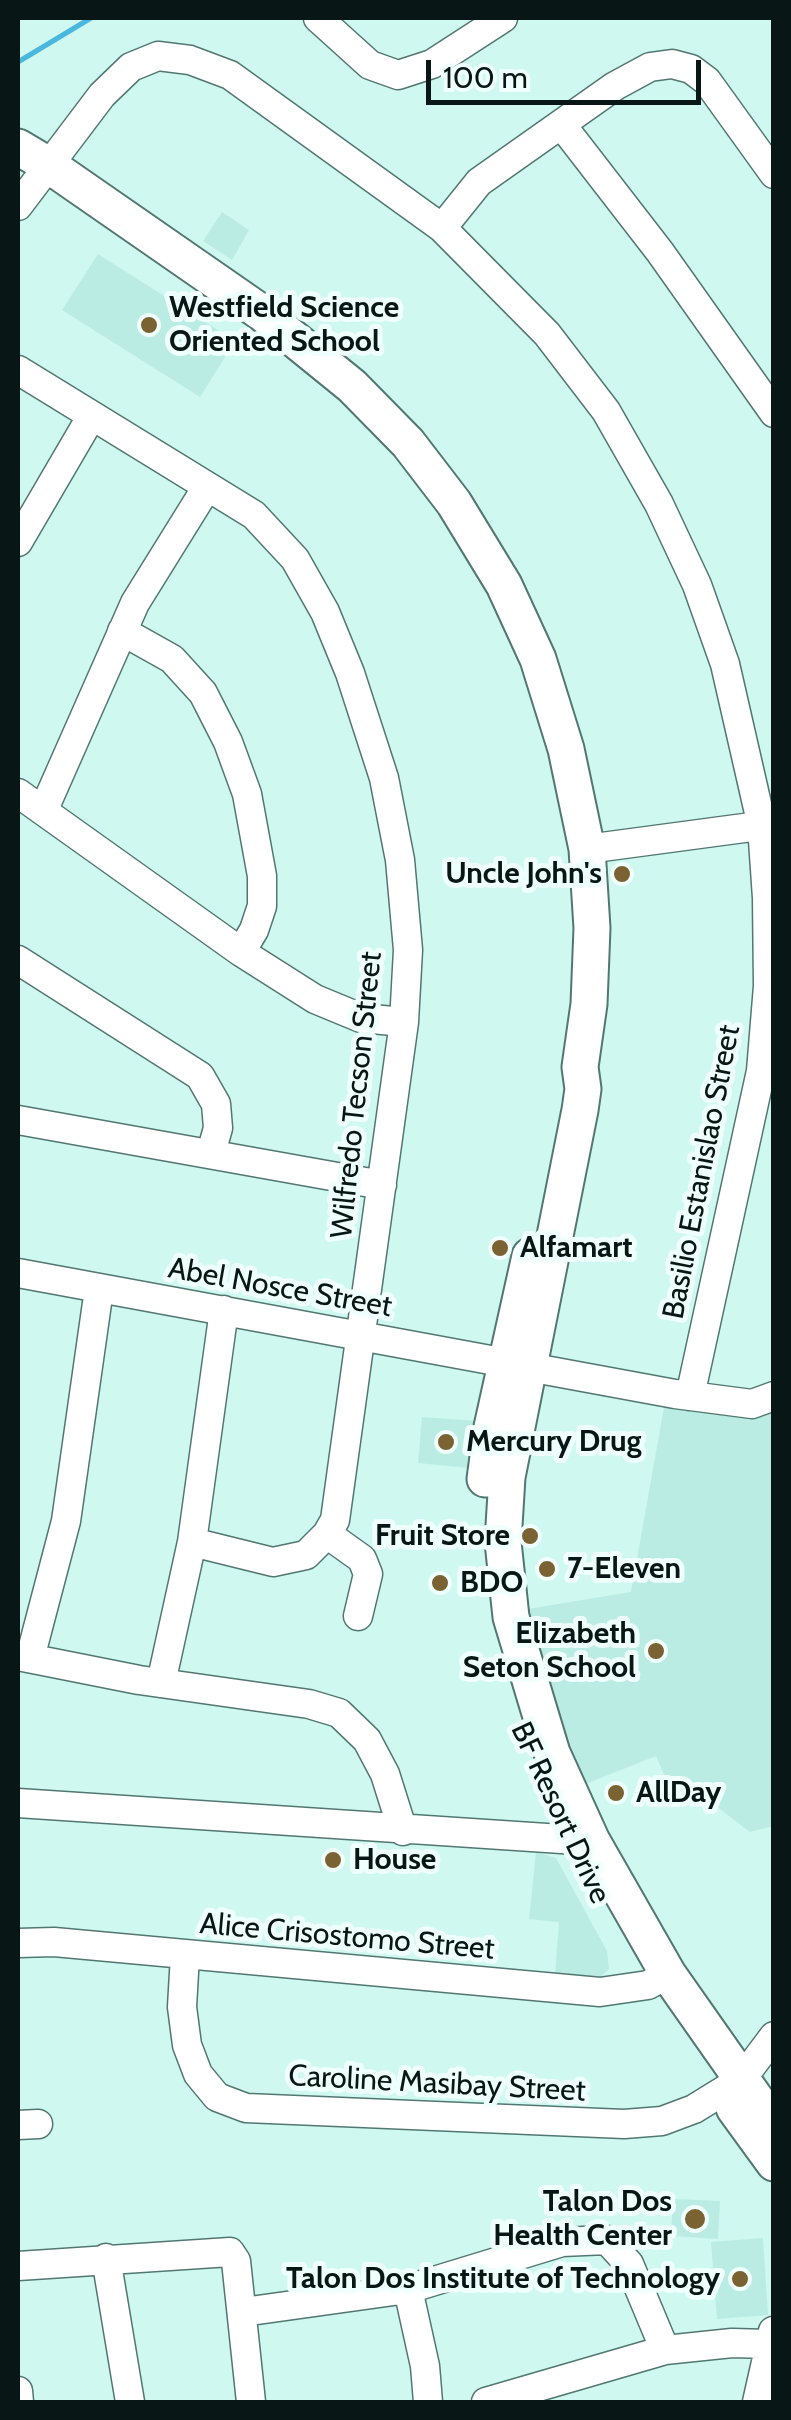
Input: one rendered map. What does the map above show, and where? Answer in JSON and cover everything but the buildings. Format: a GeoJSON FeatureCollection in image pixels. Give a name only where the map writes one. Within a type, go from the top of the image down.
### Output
{"type":"FeatureCollection","features":[{"type":"Feature","properties":{"kind":"main road","name":"BF Resort Drive"},"geometry":{"type":"LineString","coordinates":[[18,147],[262,313],[352,386],[408,443],[454,503],[504,585],[538,660],[566,749],[587,850],[592,928],[589,1004],[580,1067],[569,1086],[518,1364],[488,1460],[481,1545],[495,1646],[530,1760],[658,1979],[732,2086],[774,2163]]}},
{"type":"Feature","properties":{"kind":"main road","name":"BF Resort Drive"},"geometry":{"type":"LineString","coordinates":[[732,2086],[774,2124]]}},
{"type":"Feature","properties":{"kind":"street"},"geometry":{"type":"LineString","coordinates":[[318,18],[370,65],[398,75],[432,64],[503,18]]}},
{"type":"Feature","properties":{"kind":"street","name":"Basilio Estanislao Street"},"geometry":{"type":"LineString","coordinates":[[18,206],[102,95],[131,67],[158,56],[190,60],[230,75],[442,228],[548,334],[606,411],[697,585],[725,664],[768,825],[768,986],[760,1070],[690,1396]]}},
{"type":"Feature","properties":{"kind":"street"},"geometry":{"type":"LineString","coordinates":[[442,228],[479,182],[615,86],[650,67],[672,64],[691,69],[707,81],[774,174]]}},
{"type":"Feature","properties":{"kind":"street"},"geometry":{"type":"LineString","coordinates":[[561,124],[670,266],[774,414]]}},
{"type":"Feature","properties":{"kind":"street","name":"Wilfredo Tecson Street"},"geometry":{"type":"LineString","coordinates":[[18,370],[254,515],[295,559],[325,612],[350,673],[384,778],[400,860],[408,950],[404,1022],[335,1520],[327,1534]]}},
{"type":"Feature","properties":{"kind":"street"},"geometry":{"type":"LineString","coordinates":[[18,542],[91,417]]}},
{"type":"Feature","properties":{"kind":"street"},"geometry":{"type":"LineString","coordinates":[[44,809],[135,603],[206,486]]}},
{"type":"Feature","properties":{"kind":"street"},"geometry":{"type":"LineString","coordinates":[[122,631],[172,659],[202,693],[228,742],[246,794],[262,876],[262,906],[241,952]]}},
{"type":"Feature","properties":{"kind":"street"},"geometry":{"type":"LineString","coordinates":[[18,792],[241,952],[315,999],[361,1018],[404,1022]]}},
{"type":"Feature","properties":{"kind":"street"},"geometry":{"type":"LineString","coordinates":[[587,850],[768,825]]}},
{"type":"Feature","properties":{"kind":"street"},"geometry":{"type":"LineString","coordinates":[[18,960],[200,1076],[216,1104],[218,1128],[211,1153]]}},
{"type":"Feature","properties":{"kind":"street"},"geometry":{"type":"LineString","coordinates":[[18,1120],[382,1186]]}},
{"type":"Feature","properties":{"kind":"street","name":"Abel Nosce Street"},"geometry":{"type":"LineString","coordinates":[[18,1273],[690,1396],[752,1404],[774,1396]]}},
{"type":"Feature","properties":{"kind":"street"},"geometry":{"type":"LineString","coordinates":[[99,1288],[66,1521],[24,1657],[161,1684],[308,1704],[339,1713],[367,1740],[386,1774],[402,1831]]}},
{"type":"Feature","properties":{"kind":"street"},"geometry":{"type":"LineString","coordinates":[[161,1684],[192,1542],[224,1310]]}},
{"type":"Feature","properties":{"kind":"street"},"geometry":{"type":"LineString","coordinates":[[192,1542],[273,1562],[306,1554],[327,1534],[362,1559],[368,1574],[358,1616]]}},
{"type":"Feature","properties":{"kind":"street"},"geometry":{"type":"LineString","coordinates":[[18,1804],[579,1841]]}},
{"type":"Feature","properties":{"kind":"street","name":"Alice Crisostomo Street"},"geometry":{"type":"LineString","coordinates":[[18,1943],[54,1942],[586,1991],[628,1989],[658,1979]]}},
{"type":"Feature","properties":{"kind":"street","name":"Caroline Masibay Street"},"geometry":{"type":"LineString","coordinates":[[185,1956],[182,2007],[198,2074],[216,2098],[246,2108],[624,2124],[662,2121],[689,2112],[732,2086],[774,2036]]}},
{"type":"Feature","properties":{"kind":"street"},"geometry":{"type":"LineString","coordinates":[[243,2312],[408,2289],[562,2242],[607,2240],[630,2264],[664,2350]]}},
{"type":"Feature","properties":{"kind":"street"},"geometry":{"type":"LineString","coordinates":[[18,2266],[230,2252],[236,2261],[251,2402]]}},
{"type":"Feature","properties":{"kind":"street"},"geometry":{"type":"LineString","coordinates":[[106,2258],[130,2402]]}},
{"type":"Feature","properties":{"kind":"street"},"geometry":{"type":"LineString","coordinates":[[408,2289],[425,2366],[428,2402]]}},
{"type":"Feature","properties":{"kind":"street"},"geometry":{"type":"LineString","coordinates":[[486,2402],[664,2350],[771,2336],[758,2402]]}},
{"type":"Feature","properties":{"kind":"street"},"geometry":{"type":"LineString","coordinates":[[18,2390],[19,2402]]}},
{"type":"Feature","properties":{"kind":"shaded area"},"geometry":{"type":"Polygon","coordinates":[[[222,212],[249,230],[232,260],[203,241],[222,212]]]}},
{"type":"Feature","properties":{"kind":"shaded area","name":"Westfield Science Oriented School"},"geometry":{"type":"Polygon","coordinates":[[[98,254],[235,341],[200,397],[62,310],[98,254]]]}},
{"type":"Feature","properties":{"kind":"shaded area","name":"Elizabeth Seton School"},"geometry":{"type":"Polygon","coordinates":[[[665,1402],[755,1418],[773,1410],[773,1826],[750,1832],[708,1800],[676,1802],[656,1756],[583,1785],[548,1692],[528,1609],[631,1592],[665,1402]]]}},
{"type":"Feature","properties":{"kind":"shaded area","name":"Mercury Drug"},"geometry":{"type":"Polygon","coordinates":[[[422,1417],[476,1421],[468,1468],[418,1463],[422,1417]]]}},
{"type":"Feature","properties":{"kind":"shaded area"},"geometry":{"type":"Polygon","coordinates":[[[536,1852],[556,1858],[607,1951],[609,1969],[599,1978],[555,1975],[559,1922],[529,1919],[536,1852]]]}},
{"type":"Feature","properties":{"kind":"shaded area","name":"Talon Dos Health Center"},"geometry":{"type":"Polygon","coordinates":[[[673,2199],[720,2201],[718,2239],[671,2236],[673,2199]]]}},
{"type":"Feature","properties":{"kind":"shaded area","name":"Talon Dos Institute of Technology"},"geometry":{"type":"Polygon","coordinates":[[[763,2238],[768,2315],[717,2319],[711,2242],[763,2238]]]}},
{"type":"Feature","properties":{"kind":"waterway"},"geometry":{"type":"LineString","coordinates":[[18,62],[91,18]]}},
{"type":"Feature","properties":{"kind":"place","name":"Westfield Science Oriented School"},"geometry":{"type":"Point","coordinates":[149,325]}},
{"type":"Feature","properties":{"kind":"place","name":"Uncle John's"},"geometry":{"type":"Point","coordinates":[622,874]}},
{"type":"Feature","properties":{"kind":"place","name":"Alfamart"},"geometry":{"type":"Point","coordinates":[500,1248]}},
{"type":"Feature","properties":{"kind":"place","name":"Mercury Drug"},"geometry":{"type":"Point","coordinates":[446,1442]}},
{"type":"Feature","properties":{"kind":"place","name":"Fruit Store"},"geometry":{"type":"Point","coordinates":[530,1536]}},
{"type":"Feature","properties":{"kind":"place","name":"7-Eleven"},"geometry":{"type":"Point","coordinates":[547,1569]}},
{"type":"Feature","properties":{"kind":"place","name":"BDO"},"geometry":{"type":"Point","coordinates":[440,1583]}},
{"type":"Feature","properties":{"kind":"place","name":"Elizabeth Seton School"},"geometry":{"type":"Point","coordinates":[656,1651]}},
{"type":"Feature","properties":{"kind":"place","name":"AllDay"},"geometry":{"type":"Point","coordinates":[616,1793]}},
{"type":"Feature","properties":{"kind":"place","name":"House"},"geometry":{"type":"Point","coordinates":[333,1860]}},
{"type":"Feature","properties":{"kind":"place","name":"Talon Dos Health Center"},"geometry":{"type":"Point","coordinates":[695,2219]}},
{"type":"Feature","properties":{"kind":"place","name":"Talon Dos Institute of Technology"},"geometry":{"type":"Point","coordinates":[740,2279]}}]}
